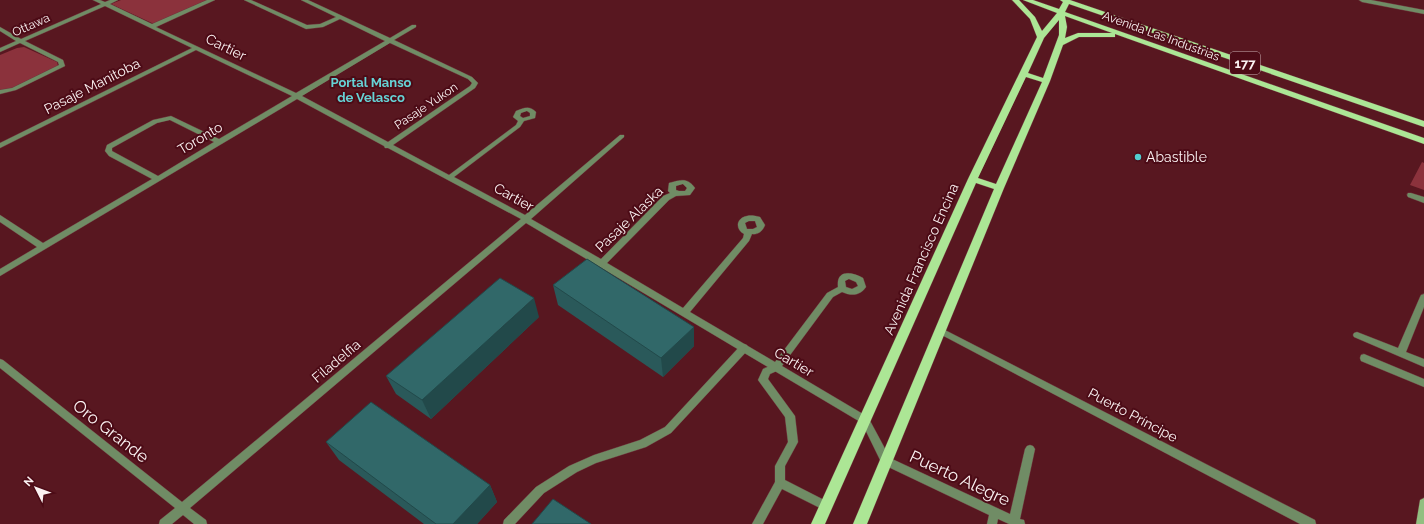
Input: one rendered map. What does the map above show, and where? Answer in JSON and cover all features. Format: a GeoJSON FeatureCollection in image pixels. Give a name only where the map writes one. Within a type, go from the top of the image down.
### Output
{"type":"FeatureCollection","features":[{"type":"Feature","properties":{"kind":"main road"},"geometry":{"type":"LineString","coordinates":[[1015,0],[1033,18],[1041,37]]}},
{"type":"Feature","properties":{"kind":"main road","name":"Avenida Las Industrias"},"geometry":{"type":"LineString","coordinates":[[1026,0],[1134,40],[1424,141]]}},
{"type":"Feature","properties":{"kind":"main road","name":"Avenida Francisco Encina"},"geometry":{"type":"LineString","coordinates":[[818,524],[973,179],[1041,37],[1061,13],[1066,0]]}},
{"type":"Feature","properties":{"kind":"main road","name":"Avenida Las Industrias"},"geometry":{"type":"LineString","coordinates":[[1066,0],[1424,124]]}},
{"type":"Feature","properties":{"kind":"main road"},"geometry":{"type":"LineString","coordinates":[[860,524],[999,188],[1046,81],[1064,27],[1061,13]]}},
{"type":"Feature","properties":{"kind":"main road"},"geometry":{"type":"LineString","coordinates":[[1059,44],[1071,38],[1089,34],[1105,34],[1134,40]]}},
{"type":"Feature","properties":{"kind":"main road"},"geometry":{"type":"LineString","coordinates":[[1023,74],[1046,81]]}},
{"type":"Feature","properties":{"kind":"main road"},"geometry":{"type":"LineString","coordinates":[[973,179],[999,188]]}},
{"type":"Feature","properties":{"kind":"street","name":"Cartier"},"geometry":{"type":"LineString","coordinates":[[96,0],[153,26],[296,96],[526,219],[865,420]]}},
{"type":"Feature","properties":{"kind":"street","name":"Ottawa"},"geometry":{"type":"LineString","coordinates":[[0,50],[115,0]]}},
{"type":"Feature","properties":{"kind":"street"},"geometry":{"type":"LineString","coordinates":[[153,26],[212,0]]}},
{"type":"Feature","properties":{"kind":"street"},"geometry":{"type":"LineString","coordinates":[[246,0],[306,27],[321,26],[340,17]]}},
{"type":"Feature","properties":{"kind":"street"},"geometry":{"type":"LineString","coordinates":[[304,0],[389,41]]}},
{"type":"Feature","properties":{"kind":"street"},"geometry":{"type":"LineString","coordinates":[[1362,0],[1424,12]]}},
{"type":"Feature","properties":{"kind":"street","name":"Toronto"},"geometry":{"type":"LineString","coordinates":[[0,273],[414,26]]}},
{"type":"Feature","properties":{"kind":"street"},"geometry":{"type":"LineString","coordinates":[[0,29],[20,41],[61,61],[62,66],[14,89],[0,92]]}},
{"type":"Feature","properties":{"kind":"street","name":"Pasaje Yukon"},"geometry":{"type":"LineString","coordinates":[[387,146],[473,87],[474,83],[470,78],[389,41]]}},
{"type":"Feature","properties":{"kind":"street","name":"Pasaje Manitoba"},"geometry":{"type":"LineString","coordinates":[[0,146],[196,48]]}},
{"type":"Feature","properties":{"kind":"street"},"geometry":{"type":"LineString","coordinates":[[158,179],[111,154],[108,151],[109,147],[115,142],[155,122],[171,118],[220,142]]}},
{"type":"Feature","properties":{"kind":"street"},"geometry":{"type":"LineString","coordinates":[[449,178],[518,126],[522,120]]}},
{"type":"Feature","properties":{"kind":"street","name":"Filadelfia"},"geometry":{"type":"LineString","coordinates":[[164,524],[526,219],[622,136]]}},
{"type":"Feature","properties":{"kind":"street","name":"Pasaje Alaska"},"geometry":{"type":"LineString","coordinates":[[601,264],[666,198],[675,193]]}},
{"type":"Feature","properties":{"kind":"street"},"geometry":{"type":"LineString","coordinates":[[1411,195],[1424,200]]}},
{"type":"Feature","properties":{"kind":"street"},"geometry":{"type":"LineString","coordinates":[[0,218],[43,247]]}},
{"type":"Feature","properties":{"kind":"street"},"geometry":{"type":"LineString","coordinates":[[684,313],[746,239],[749,232]]}},
{"type":"Feature","properties":{"kind":"street"},"geometry":{"type":"LineString","coordinates":[[757,524],[780,483],[780,466],[793,442],[790,416],[763,380],[766,372],[776,367],[830,295],[842,288]]}},
{"type":"Feature","properties":{"kind":"street"},"geometry":{"type":"LineString","coordinates":[[1401,354],[1424,297]]}},
{"type":"Feature","properties":{"kind":"street","name":"Puerto Príncipe"},"geometry":{"type":"LineString","coordinates":[[941,331],[1311,524]]}},
{"type":"Feature","properties":{"kind":"street"},"geometry":{"type":"LineString","coordinates":[[1357,335],[1424,363]]}},
{"type":"Feature","properties":{"kind":"street"},"geometry":{"type":"LineString","coordinates":[[508,524],[540,490],[573,469],[594,459],[643,444],[668,430],[744,348]]}},
{"type":"Feature","properties":{"kind":"street"},"geometry":{"type":"LineString","coordinates":[[1364,358],[1424,382]]}},
{"type":"Feature","properties":{"kind":"street","name":"Oro Grande"},"geometry":{"type":"LineString","coordinates":[[0,363],[202,524]]}},
{"type":"Feature","properties":{"kind":"street"},"geometry":{"type":"LineString","coordinates":[[865,420],[886,461]]}},
{"type":"Feature","properties":{"kind":"street"},"geometry":{"type":"LineString","coordinates":[[1017,523],[1030,449]]}},
{"type":"Feature","properties":{"kind":"street","name":"Puerto Alegre"},"geometry":{"type":"LineString","coordinates":[[886,461],[1017,523]]}},
{"type":"Feature","properties":{"kind":"street"},"geometry":{"type":"LineString","coordinates":[[780,483],[826,506]]}},
{"type":"Feature","properties":{"kind":"street"},"geometry":{"type":"LineString","coordinates":[[1421,524],[1424,503]]}},
{"type":"Feature","properties":{"kind":"street"},"geometry":{"type":"LineString","coordinates":[[992,524],[995,512]]}},
{"type":"Feature","properties":{"kind":"shaded area"},"geometry":{"type":"Polygon","coordinates":[[[121,0],[208,0],[154,24],[111,4],[121,0]]]}},
{"type":"Feature","properties":{"kind":"shaded area"},"geometry":{"type":"Polygon","coordinates":[[[24,47],[57,62],[58,66],[11,89],[0,91],[0,55],[17,48],[24,47]]]}},
{"type":"Feature","properties":{"kind":"shaded area"},"geometry":{"type":"Polygon","coordinates":[[[1422,162],[1424,163],[1424,190],[1410,185],[1422,162]]]}},
{"type":"Feature","properties":{"kind":"building"},"geometry":{"type":"Polygon","coordinates":[[[587,259],[694,327],[661,358],[553,285],[587,259]]]}},
{"type":"Feature","properties":{"kind":"building"},"geometry":{"type":"Polygon","coordinates":[[[500,278],[534,298],[422,400],[386,376],[500,278]]]}},
{"type":"Feature","properties":{"kind":"building"},"geometry":{"type":"Polygon","coordinates":[[[371,402],[490,485],[453,524],[436,524],[326,442],[371,402]]]}},
{"type":"Feature","properties":{"kind":"building"},"geometry":{"type":"Polygon","coordinates":[[[553,499],[591,524],[532,524],[553,499]]]}},
{"type":"Feature","properties":{"kind":"place","name":"Abastible"},"geometry":{"type":"Point","coordinates":[1138,157]}},
{"type":"Feature","properties":{"kind":"district","name":"Portal Manso de Velasco"},"geometry":{"type":"Point","coordinates":[371,90]}}]}
